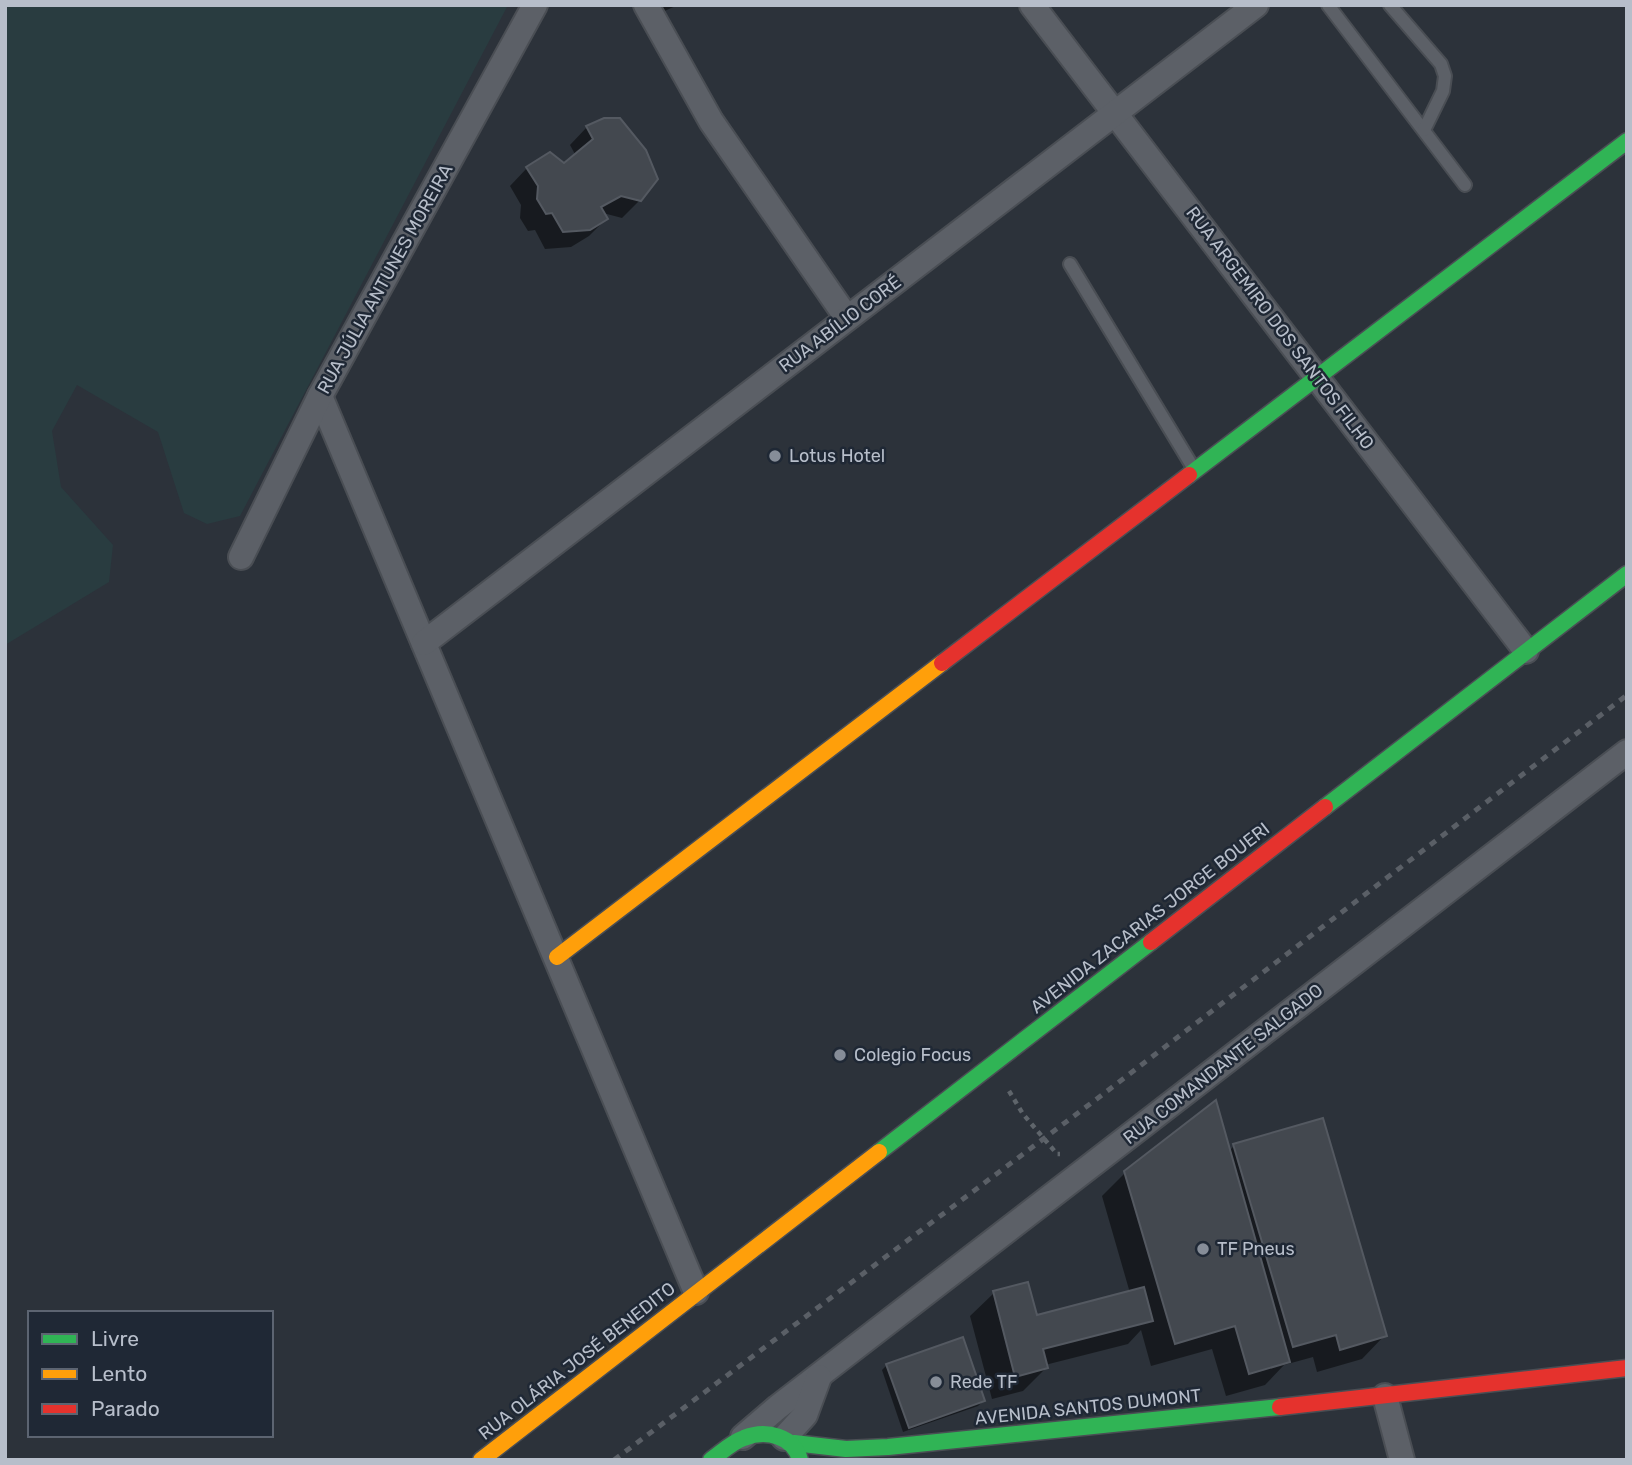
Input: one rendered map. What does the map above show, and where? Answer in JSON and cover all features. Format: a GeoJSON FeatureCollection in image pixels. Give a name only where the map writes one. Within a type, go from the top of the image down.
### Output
{"type":"FeatureCollection","features":[{"type":"Feature","properties":{"kind":"street","name":"RUA JÚLIA ANTUNES MOREIRA"},"geometry":{"type":"LineString","coordinates":[[241,557],[320,396],[535,5]]}},
{"type":"Feature","properties":{"kind":"street"},"geometry":{"type":"LineString","coordinates":[[646,5],[711,121],[847,318]]}},
{"type":"Feature","properties":{"kind":"street","name":"RUA ARGEMIRO DOS SANTOS FILHO"},"geometry":{"type":"LineString","coordinates":[[1032,5],[1526,651]]}},
{"type":"Feature","properties":{"kind":"street","name":"RUA ABÍLIO CORÉ"},"geometry":{"type":"LineString","coordinates":[[424,643],[1256,5]]}},
{"type":"Feature","properties":{"kind":"street"},"geometry":{"type":"LineString","coordinates":[[556,957],[1627,141]]}},
{"type":"Feature","properties":{"kind":"street"},"geometry":{"type":"LineString","coordinates":[[320,396],[696,1292]]}},
{"type":"Feature","properties":{"kind":"street","name":"AVENIDA ZACARIAS JORGE BOUERI"},"geometry":{"type":"LineString","coordinates":[[696,1292],[1627,574]]}},
{"type":"Feature","properties":{"kind":"street","name":"RUA COMANDANTE SALGADO"},"geometry":{"type":"LineString","coordinates":[[730,1449],[778,1407],[1627,752]]}},
{"type":"Feature","properties":{"kind":"street","name":"RUA OLÁRIA JOSÉ BENEDITO"},"geometry":{"type":"LineString","coordinates":[[481,1460],[696,1292]]}},
{"type":"Feature","properties":{"kind":"street","name":"AVENIDA SANTOS DUMONT"},"geometry":{"type":"LineString","coordinates":[[730,1449],[763,1433],[789,1441],[846,1449],[888,1447],[1385,1396],[1627,1368]]}},
{"type":"Feature","properties":{"kind":"street"},"geometry":{"type":"LineString","coordinates":[[800,1460],[800,1451],[789,1441],[805,1415],[819,1376]]}},
{"type":"Feature","properties":{"kind":"street"},"geometry":{"type":"LineString","coordinates":[[1385,1396],[1402,1460]]}},
{"type":"Feature","properties":{"kind":"street","name":"AVENIDA SANTOS DUMONT"},"geometry":{"type":"LineString","coordinates":[[1022,1450],[1385,1396]]}},
{"type":"Feature","properties":{"kind":"street"},"geometry":{"type":"LineString","coordinates":[[711,1460],[730,1449]]}},
{"type":"Feature","properties":{"kind":"lane"},"geometry":{"type":"LineString","coordinates":[[1328,5],[1465,184]]}},
{"type":"Feature","properties":{"kind":"lane"},"geometry":{"type":"LineString","coordinates":[[1390,5],[1441,64],[1445,76],[1443,91],[1424,130]]}},
{"type":"Feature","properties":{"kind":"lane"},"geometry":{"type":"LineString","coordinates":[[1070,264],[1194,470]]}},
{"type":"Feature","properties":{"kind":"path"},"geometry":{"type":"LineString","coordinates":[[991,1064],[1023,1114],[1057,1154],[1108,1153]]}},
{"type":"Feature","properties":{"kind":"green space"},"geometry":{"type":"Polygon","coordinates":[[[5,5],[508,5],[240,516],[207,524],[184,513],[158,432],[77,385],[52,431],[61,487],[113,545],[109,582],[5,645],[5,5]]]}},
{"type":"Feature","properties":{"kind":"building"},"geometry":{"type":"Polygon","coordinates":[[[604,118],[620,118],[646,150],[658,179],[641,201],[621,196],[601,207],[608,219],[590,230],[563,232],[552,213],[546,214],[537,199],[538,186],[526,167],[550,152],[564,163],[593,139],[586,126],[604,118]]]}},
{"type":"Feature","properties":{"kind":"building","name":"TF Pneus"},"geometry":{"type":"Polygon","coordinates":[[[1216,1100],[1290,1362],[1249,1374],[1235,1326],[1175,1344],[1124,1171],[1216,1100]]]}},
{"type":"Feature","properties":{"kind":"building"},"geometry":{"type":"Polygon","coordinates":[[[1323,1118],[1387,1336],[1340,1350],[1336,1335],[1293,1347],[1233,1144],[1323,1118]]]}},
{"type":"Feature","properties":{"kind":"building"},"geometry":{"type":"Polygon","coordinates":[[[1028,1282],[1037,1315],[1144,1287],[1153,1321],[1043,1349],[1048,1368],[1015,1377],[993,1291],[1028,1282]]]}},
{"type":"Feature","properties":{"kind":"building","name":"Rede TF"},"geometry":{"type":"Polygon","coordinates":[[[963,1337],[985,1401],[909,1428],[886,1364],[963,1337]]]}},
{"type":"Feature","properties":{"kind":"railway"},"geometry":{"type":"LineString","coordinates":[[614,1460],[1090,1104],[1627,695]]}},
{"type":"Feature","properties":{"kind":"traffic: fast"},"geometry":{"type":"LineString","coordinates":[[1189,475],[1627,141]]}},
{"type":"Feature","properties":{"kind":"traffic: fast"},"geometry":{"type":"LineString","coordinates":[[1325,807],[1627,574]]}},
{"type":"Feature","properties":{"kind":"traffic: fast"},"geometry":{"type":"LineString","coordinates":[[879,1152],[1151,942]]}},
{"type":"Feature","properties":{"kind":"traffic: fast"},"geometry":{"type":"LineString","coordinates":[[794,1443],[846,1449],[888,1447],[1280,1407]]}},
{"type":"Feature","properties":{"kind":"traffic: fast"},"geometry":{"type":"LineString","coordinates":[[711,1460],[740,1440],[761,1434],[785,1440],[792,1445],[800,1460]]}},
{"type":"Feature","properties":{"kind":"traffic: slow"},"geometry":{"type":"LineString","coordinates":[[557,957],[942,663]]}},
{"type":"Feature","properties":{"kind":"traffic: slow"},"geometry":{"type":"LineString","coordinates":[[481,1460],[879,1152]]}},
{"type":"Feature","properties":{"kind":"traffic: jam"},"geometry":{"type":"LineString","coordinates":[[942,663],[1189,475]]}},
{"type":"Feature","properties":{"kind":"traffic: jam"},"geometry":{"type":"LineString","coordinates":[[1151,942],[1325,807]]}},
{"type":"Feature","properties":{"kind":"traffic: jam"},"geometry":{"type":"LineString","coordinates":[[1280,1407],[1627,1368]]}},
{"type":"Feature","properties":{"kind":"place","name":"Lotus Hotel"},"geometry":{"type":"Point","coordinates":[775,456]}},
{"type":"Feature","properties":{"kind":"place","name":"Colegio Focus"},"geometry":{"type":"Point","coordinates":[840,1055]}},
{"type":"Feature","properties":{"kind":"place","name":"TF Pneus"},"geometry":{"type":"Point","coordinates":[1203,1249]}},
{"type":"Feature","properties":{"kind":"place","name":"Rede TF"},"geometry":{"type":"Point","coordinates":[936,1382]}}]}
